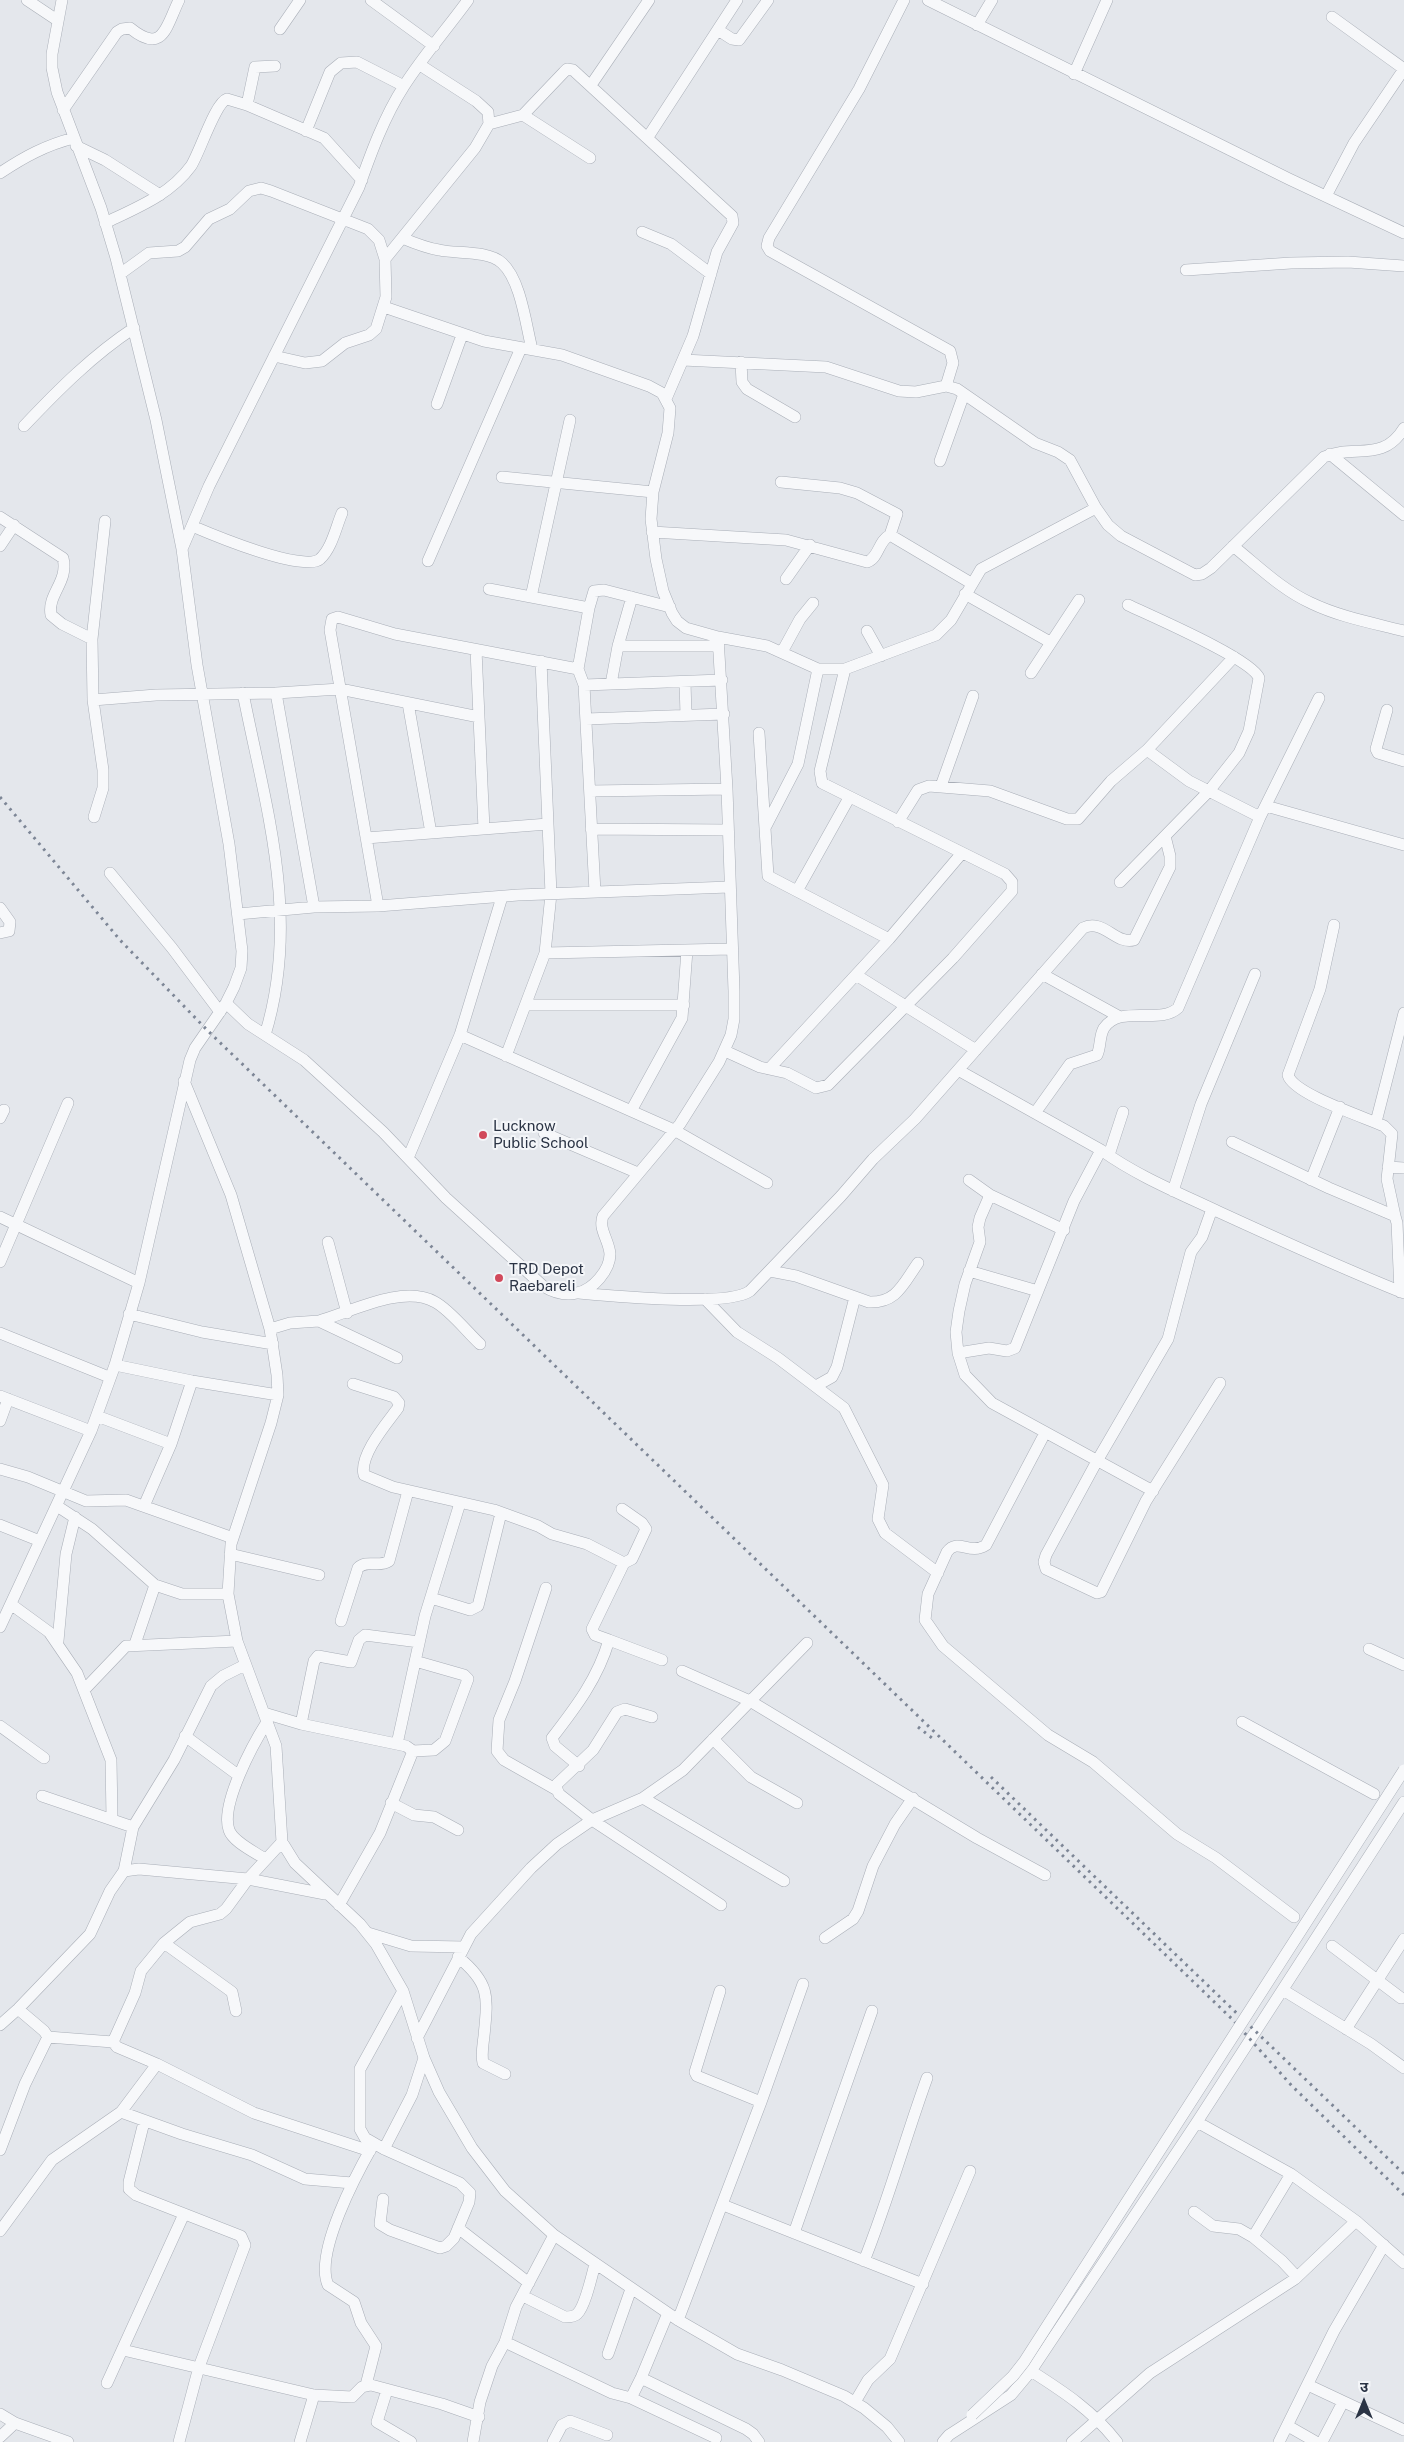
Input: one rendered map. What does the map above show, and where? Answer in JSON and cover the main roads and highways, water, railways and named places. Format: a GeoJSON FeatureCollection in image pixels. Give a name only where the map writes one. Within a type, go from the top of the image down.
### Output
{"type":"FeatureCollection","features":[{"type":"Feature","properties":{"kind":"railway"},"geometry":{"type":"LineString","coordinates":[[0,797],[120,940],[208,1031],[1232,2019],[1292,2086],[1404,2195]]}},
{"type":"Feature","properties":{"kind":"railway"},"geometry":{"type":"LineString","coordinates":[[918,1727],[932,1738]]}},
{"type":"Feature","properties":{"kind":"railway"},"geometry":{"type":"LineString","coordinates":[[991,1777],[1404,2174]]}},
{"type":"Feature","properties":{"kind":"place","name":"Lucknow Public School"},"geometry":{"type":"Point","coordinates":[483,1135]}},
{"type":"Feature","properties":{"kind":"place","name":"TRD Depot Raebareli"},"geometry":{"type":"Point","coordinates":[499,1278]}}]}
